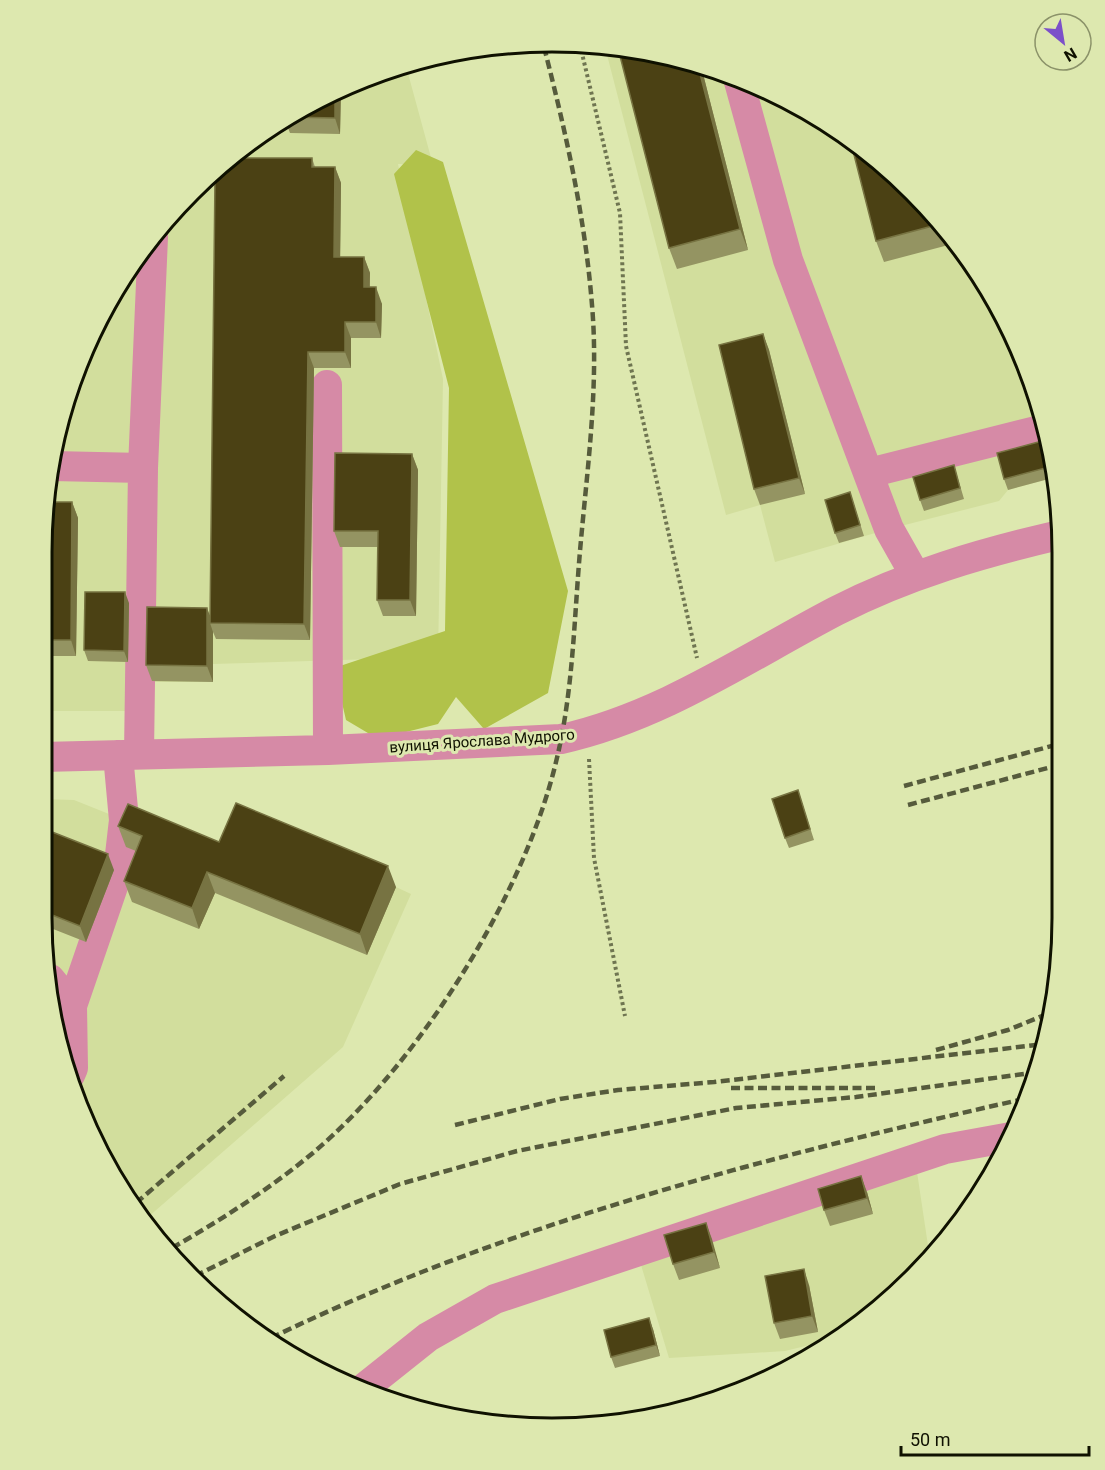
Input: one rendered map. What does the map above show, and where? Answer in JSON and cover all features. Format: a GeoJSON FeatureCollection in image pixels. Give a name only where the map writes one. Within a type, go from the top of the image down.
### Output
{"type":"FeatureCollection","features":[{"type":"Feature","properties":{"kind":"street"},"geometry":{"type":"LineString","coordinates":[[741,90],[788,260],[890,529],[915,575]]}},
{"type":"Feature","properties":{"kind":"street"},"geometry":{"type":"LineString","coordinates":[[74,1060],[72,1006],[118,872],[124,820],[152,253]]}},
{"type":"Feature","properties":{"kind":"street"},"geometry":{"type":"LineString","coordinates":[[327,385],[328,750]]}},
{"type":"Feature","properties":{"kind":"street"},"geometry":{"type":"LineString","coordinates":[[869,473],[1037,431]]}},
{"type":"Feature","properties":{"kind":"street"},"geometry":{"type":"LineString","coordinates":[[60,466],[143,468]]}},
{"type":"Feature","properties":{"kind":"street","name":"вулиця Ярослава Мудрого"},"geometry":{"type":"LineString","coordinates":[[52,757],[328,750],[561,739],[588,733],[704,685],[837,610],[915,575],[996,550],[1052,537]]}},
{"type":"Feature","properties":{"kind":"street"},"geometry":{"type":"LineString","coordinates":[[58,989],[72,1006]]}},
{"type":"Feature","properties":{"kind":"street"},"geometry":{"type":"LineString","coordinates":[[371,1383],[428,1337],[495,1299],[945,1149],[1001,1139]]}},
{"type":"Feature","properties":{"kind":"path"},"geometry":{"type":"LineString","coordinates":[[582,54],[620,213],[627,346],[704,685]]}},
{"type":"Feature","properties":{"kind":"path"},"geometry":{"type":"LineString","coordinates":[[588,733],[594,858],[626,1016]]}},
{"type":"Feature","properties":{"kind":"shaded area"},"geometry":{"type":"Polygon","coordinates":[[[607,56],[650,62],[682,70],[713,79],[774,104],[802,119],[857,156],[906,199],[949,248],[986,302],[1001,331],[1026,392],[1043,455],[1047,479],[1008,490],[999,501],[889,529],[775,562],[760,505],[726,515],[607,56]]]}},
{"type":"Feature","properties":{"kind":"shaded area"},"geometry":{"type":"Polygon","coordinates":[[[408,74],[433,165],[398,164],[443,379],[438,657],[213,664],[213,682],[152,682],[151,711],[52,711],[52,552],[57,487],[70,423],[91,361],[119,302],[156,248],[199,199],[223,177],[248,156],[303,119],[361,91],[408,74]]]}},
{"type":"Feature","properties":{"kind":"shaded area"},"geometry":{"type":"Polygon","coordinates":[[[52,799],[74,800],[124,820],[396,887],[411,894],[343,1047],[151,1215],[119,1168],[104,1139],[79,1078],[62,1015],[52,918],[52,799]]]}},
{"type":"Feature","properties":{"kind":"shaded area"},"geometry":{"type":"Polygon","coordinates":[[[917,1172],[928,1247],[882,1293],[857,1314],[813,1344],[785,1351],[669,1358],[638,1255],[917,1172]]]}},
{"type":"Feature","properties":{"kind":"green space"},"geometry":{"type":"Polygon","coordinates":[[[416,150],[443,162],[568,591],[548,693],[484,729],[456,697],[438,724],[378,739],[346,720],[334,668],[445,631],[449,388],[394,174],[416,150]]]}},
{"type":"Feature","properties":{"kind":"building"},"geometry":{"type":"Polygon","coordinates":[[[620,57],[650,62],[700,75],[740,229],[669,248],[620,57]]]}},
{"type":"Feature","properties":{"kind":"building"},"geometry":{"type":"Polygon","coordinates":[[[335,102],[335,118],[306,117],[335,102]]]}},
{"type":"Feature","properties":{"kind":"building"},"geometry":{"type":"Polygon","coordinates":[[[854,154],[906,199],[931,226],[876,241],[854,154]]]}},
{"type":"Feature","properties":{"kind":"building"},"geometry":{"type":"Polygon","coordinates":[[[246,158],[312,158],[312,167],[335,167],[334,257],[364,257],[364,287],[376,287],[376,322],[345,322],[345,352],[308,352],[304,624],[210,623],[215,184],[246,158]]]}},
{"type":"Feature","properties":{"kind":"building"},"geometry":{"type":"Polygon","coordinates":[[[763,334],[799,478],[754,489],[719,345],[763,334]]]}},
{"type":"Feature","properties":{"kind":"building"},"geometry":{"type":"Polygon","coordinates":[[[1040,442],[1045,468],[1004,479],[997,453],[1040,442]]]}},
{"type":"Feature","properties":{"kind":"building"},"geometry":{"type":"Polygon","coordinates":[[[335,453],[412,454],[410,600],[377,600],[378,531],[334,531],[335,453]]]}},
{"type":"Feature","properties":{"kind":"building"},"geometry":{"type":"Polygon","coordinates":[[[954,465],[960,488],[920,500],[913,477],[954,465]]]}},
{"type":"Feature","properties":{"kind":"building"},"geometry":{"type":"Polygon","coordinates":[[[850,492],[860,525],[835,533],[825,500],[850,492]]]}},
{"type":"Feature","properties":{"kind":"building"},"geometry":{"type":"Polygon","coordinates":[[[56,502],[72,502],[71,640],[52,640],[52,552],[56,502]]]}},
{"type":"Feature","properties":{"kind":"building"},"geometry":{"type":"Polygon","coordinates":[[[85,592],[125,592],[124,651],[84,650],[85,592]]]}},
{"type":"Feature","properties":{"kind":"building"},"geometry":{"type":"Polygon","coordinates":[[[147,607],[207,608],[207,666],[146,665],[147,607]]]}},
{"type":"Feature","properties":{"kind":"building"},"geometry":{"type":"Polygon","coordinates":[[[798,790],[810,829],[785,838],[772,799],[798,790]]]}},
{"type":"Feature","properties":{"kind":"building"},"geometry":{"type":"Polygon","coordinates":[[[236,803],[388,866],[360,934],[207,872],[192,908],[124,881],[142,836],[118,826],[128,804],[219,842],[236,803]]]}},
{"type":"Feature","properties":{"kind":"building"},"geometry":{"type":"Polygon","coordinates":[[[52,832],[108,854],[80,926],[52,915],[52,832]]]}},
{"type":"Feature","properties":{"kind":"building"},"geometry":{"type":"Polygon","coordinates":[[[861,1176],[867,1198],[824,1210],[818,1189],[861,1176]]]}},
{"type":"Feature","properties":{"kind":"building"},"geometry":{"type":"Polygon","coordinates":[[[706,1223],[714,1252],[673,1264],[664,1235],[706,1223]]]}},
{"type":"Feature","properties":{"kind":"building"},"geometry":{"type":"Polygon","coordinates":[[[804,1269],[812,1316],[774,1323],[765,1276],[804,1269]]]}},
{"type":"Feature","properties":{"kind":"building"},"geometry":{"type":"Polygon","coordinates":[[[649,1318],[656,1345],[611,1357],[604,1330],[649,1318]]]}},
{"type":"Feature","properties":{"kind":"railway"},"geometry":{"type":"LineString","coordinates":[[176,1246],[245,1203],[298,1165],[353,1115],[392,1072],[428,1025],[462,974],[493,921],[541,814],[556,762],[566,710],[591,428],[594,367],[589,272],[579,206],[545,52]]}},
{"type":"Feature","properties":{"kind":"railway"},"geometry":{"type":"LineString","coordinates":[[904,786],[1052,746]]}},
{"type":"Feature","properties":{"kind":"railway"},"geometry":{"type":"LineString","coordinates":[[908,805],[1052,767]]}},
{"type":"Feature","properties":{"kind":"railway"},"geometry":{"type":"LineString","coordinates":[[936,1050],[1008,1030],[1043,1016]]}},
{"type":"Feature","properties":{"kind":"railway"},"geometry":{"type":"LineString","coordinates":[[455,1125],[560,1099],[618,1090],[714,1082],[1035,1045]]}},
{"type":"Feature","properties":{"kind":"railway"},"geometry":{"type":"LineString","coordinates":[[201,1273],[275,1236],[400,1184],[517,1151],[736,1108],[856,1097],[1027,1073]]}},
{"type":"Feature","properties":{"kind":"railway"},"geometry":{"type":"LineString","coordinates":[[140,1199],[284,1076]]}},
{"type":"Feature","properties":{"kind":"railway"},"geometry":{"type":"LineString","coordinates":[[731,1088],[875,1088]]}},
{"type":"Feature","properties":{"kind":"railway"},"geometry":{"type":"LineString","coordinates":[[278,1335],[362,1297],[454,1260],[548,1226],[642,1196],[834,1144],[1017,1100]]}}]}
